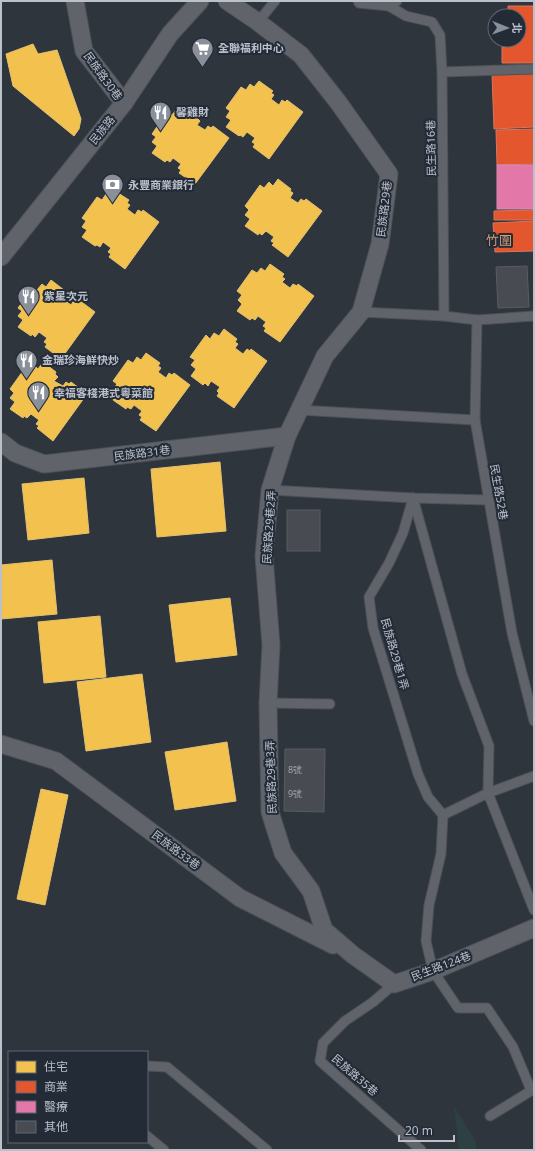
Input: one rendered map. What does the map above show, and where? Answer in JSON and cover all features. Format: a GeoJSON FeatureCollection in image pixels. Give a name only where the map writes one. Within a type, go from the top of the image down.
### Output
{"type":"FeatureCollection","features":[{"type":"Feature","properties":{"kind":"street","name":"民族路30巷"},"geometry":{"type":"LineString","coordinates":[[75,1],[84,51],[124,103]]}},
{"type":"Feature","properties":{"kind":"street","name":"民族路"},"geometry":{"type":"LineString","coordinates":[[2,253],[124,103],[170,34],[200,1]]}},
{"type":"Feature","properties":{"kind":"street","name":"民族路29巷"},"geometry":{"type":"LineString","coordinates":[[227,1],[258,22],[301,55],[338,102],[389,174],[380,244],[361,312],[325,356],[288,436]]}},
{"type":"Feature","properties":{"kind":"street","name":"民族路31巷"},"geometry":{"type":"LineString","coordinates":[[1,442],[15,453],[44,464],[288,436]]}},
{"type":"Feature","properties":{"kind":"street","name":"民族路29巷2弄"},"geometry":{"type":"LineString","coordinates":[[271,645],[264,556],[270,490],[288,436]]}},
{"type":"Feature","properties":{"kind":"street","name":"民族路29巷3弄"},"geometry":{"type":"LineString","coordinates":[[271,645],[268,703],[270,812],[283,853],[311,891],[324,930],[353,955]]}},
{"type":"Feature","properties":{"kind":"street","name":"民族路33巷"},"geometry":{"type":"LineString","coordinates":[[1,744],[56,761],[240,898],[353,955]]}},
{"type":"Feature","properties":{"kind":"street","name":"民生路124巷"},"geometry":{"type":"LineString","coordinates":[[394,984],[433,971],[534,928]]}},
{"type":"Feature","properties":{"kind":"street"},"geometry":{"type":"LineString","coordinates":[[353,955],[394,984]]}},
{"type":"Feature","properties":{"kind":"lane"},"geometry":{"type":"LineString","coordinates":[[258,22],[275,1]]}},
{"type":"Feature","properties":{"kind":"lane"},"geometry":{"type":"LineString","coordinates":[[358,1],[359,3],[393,4]]}},
{"type":"Feature","properties":{"kind":"lane","name":"民生路16巷"},"geometry":{"type":"LineString","coordinates":[[393,4],[406,16],[432,22],[440,34],[442,72],[444,316]]}},
{"type":"Feature","properties":{"kind":"lane"},"geometry":{"type":"LineString","coordinates":[[442,72],[534,69]]}},
{"type":"Feature","properties":{"kind":"lane"},"geometry":{"type":"LineString","coordinates":[[361,312],[444,316],[477,320],[534,316]]}},
{"type":"Feature","properties":{"kind":"lane","name":"民生路52巷"},"geometry":{"type":"LineString","coordinates":[[477,320],[475,420],[512,634],[534,721]]}},
{"type":"Feature","properties":{"kind":"lane"},"geometry":{"type":"LineString","coordinates":[[299,410],[475,420]]}},
{"type":"Feature","properties":{"kind":"lane"},"geometry":{"type":"LineString","coordinates":[[270,490],[413,498],[488,500]]}},
{"type":"Feature","properties":{"kind":"lane"},"geometry":{"type":"LineString","coordinates":[[413,498],[462,674],[489,746],[488,793],[534,910]]}},
{"type":"Feature","properties":{"kind":"lane","name":"民族路29巷1弄"},"geometry":{"type":"LineString","coordinates":[[413,498],[403,532],[389,563],[370,597],[373,628],[418,774],[428,797],[443,815]]}},
{"type":"Feature","properties":{"kind":"lane"},"geometry":{"type":"LineString","coordinates":[[268,703],[330,704]]}},
{"type":"Feature","properties":{"kind":"lane"},"geometry":{"type":"LineString","coordinates":[[490,1116],[532,1090],[514,1047],[487,1008],[458,1008],[433,971],[426,941],[429,905],[441,854],[443,815],[488,793],[534,776]]}},
{"type":"Feature","properties":{"kind":"lane","name":"民族路35巷"},"geometry":{"type":"LineString","coordinates":[[394,984],[373,1002],[345,1021],[323,1043],[320,1061],[421,1150]]}},
{"type":"Feature","properties":{"kind":"lane"},"geometry":{"type":"LineString","coordinates":[[148,1066],[167,1067],[267,1150]]}},
{"type":"Feature","properties":{"kind":"lane"},"geometry":{"type":"LineString","coordinates":[[148,1137],[164,1150]]}},
{"type":"Feature","properties":{"kind":"shaded area"},"geometry":{"type":"Polygon","coordinates":[[[454,1106],[476,1142],[477,1150],[459,1150],[454,1106]]]}},
{"type":"Feature","properties":{"kind":"building: 住宅"},"geometry":{"type":"Polygon","coordinates":[[[33,44],[38,54],[57,50],[81,119],[79,129],[74,136],[13,86],[6,54],[33,44]]]}},
{"type":"Feature","properties":{"kind":"building: 住宅"},"geometry":{"type":"Polygon","coordinates":[[[259,81],[273,91],[271,93],[274,95],[271,99],[279,105],[282,100],[285,102],[287,100],[303,112],[269,159],[253,147],[255,144],[252,142],[255,138],[247,132],[243,137],[226,127],[231,120],[226,117],[230,111],[226,108],[241,87],[246,90],[250,84],[254,87],[259,81]]]}},
{"type":"Feature","properties":{"kind":"building: 住宅"},"geometry":{"type":"Polygon","coordinates":[[[185,106],[199,116],[197,118],[200,121],[197,125],[205,130],[208,126],[211,128],[213,126],[229,138],[195,184],[179,173],[181,170],[178,168],[181,164],[173,158],[170,162],[167,160],[165,162],[152,153],[157,146],[152,142],[156,137],[152,134],[167,112],[172,115],[176,110],[180,113],[185,106]]]}},
{"type":"Feature","properties":{"kind":"building: 住宅"},"geometry":{"type":"Polygon","coordinates":[[[278,179],[291,189],[290,191],[293,193],[290,198],[298,203],[301,199],[304,201],[306,199],[322,211],[288,257],[272,245],[274,243],[271,241],[274,237],[266,231],[262,235],[259,233],[258,235],[245,226],[250,219],[245,215],[249,210],[245,206],[260,185],[264,188],[269,182],[273,186],[278,179]]]}},
{"type":"Feature","properties":{"kind":"building: 住宅"},"geometry":{"type":"Polygon","coordinates":[[[115,191],[129,200],[127,203],[130,205],[127,209],[135,215],[138,210],[142,212],[143,210],[159,222],[125,269],[109,257],[111,254],[108,252],[111,248],[103,242],[100,247],[97,245],[95,246],[82,237],[87,230],[82,227],[86,221],[82,218],[97,197],[102,200],[106,194],[110,197],[115,191]]]}},
{"type":"Feature","properties":{"kind":"building: 住宅"},"geometry":{"type":"Polygon","coordinates":[[[270,264],[284,274],[282,277],[285,279],[282,282],[290,288],[293,284],[297,286],[298,284],[314,296],[280,342],[264,331],[266,328],[263,326],[266,322],[258,316],[255,320],[252,318],[250,320],[237,311],[242,304],[238,300],[242,295],[237,291],[252,270],[257,273],[261,268],[265,271],[270,264]]]}},
{"type":"Feature","properties":{"kind":"building: 住宅"},"geometry":{"type":"Polygon","coordinates":[[[51,280],[64,290],[63,293],[66,295],[63,299],[71,305],[74,300],[77,302],[79,300],[95,312],[61,359],[45,347],[47,344],[44,342],[47,338],[39,332],[35,337],[18,327],[23,320],[18,316],[22,311],[18,308],[33,287],[37,290],[42,284],[46,287],[51,280]]]}},
{"type":"Feature","properties":{"kind":"building: 住宅"},"geometry":{"type":"Polygon","coordinates":[[[224,329],[237,339],[235,342],[238,344],[235,348],[243,354],[247,349],[250,351],[251,349],[267,361],[234,408],[217,396],[219,393],[217,391],[220,387],[211,381],[208,386],[205,383],[203,385],[191,376],[196,369],[191,365],[195,360],[190,357],[206,335],[210,339],[214,333],[219,336],[224,329]]]}},
{"type":"Feature","properties":{"kind":"building: 住宅"},"geometry":{"type":"Polygon","coordinates":[[[146,353],[160,363],[158,366],[161,368],[158,372],[166,378],[169,373],[172,375],[174,373],[190,385],[156,431],[140,420],[142,417],[139,415],[142,411],[134,405],[131,409],[127,407],[126,409],[113,400],[118,393],[113,390],[117,384],[113,381],[128,360],[133,363],[137,357],[141,360],[146,353]]]}},
{"type":"Feature","properties":{"kind":"building: 住宅"},"geometry":{"type":"Polygon","coordinates":[[[43,362],[56,372],[55,374],[58,377],[54,381],[63,386],[66,382],[69,384],[71,382],[87,394],[53,441],[37,428],[39,426],[36,424],[39,420],[31,414],[27,418],[24,416],[23,418],[10,409],[15,402],[10,398],[14,393],[10,389],[25,368],[29,372],[34,365],[38,369],[43,362]]]}},
{"type":"Feature","properties":{"kind":"building: 住宅"},"geometry":{"type":"Polygon","coordinates":[[[220,462],[226,531],[157,537],[151,469],[220,462]]]}},
{"type":"Feature","properties":{"kind":"building: 住宅"},"geometry":{"type":"Polygon","coordinates":[[[84,478],[89,533],[28,540],[22,484],[84,478]]]}},
{"type":"Feature","properties":{"kind":"building: 住宅"},"geometry":{"type":"Polygon","coordinates":[[[52,560],[57,614],[1,619],[1,565],[52,560]]]}},
{"type":"Feature","properties":{"kind":"building: 住宅"},"geometry":{"type":"Polygon","coordinates":[[[230,598],[237,655],[176,662],[169,605],[230,598]]]}},
{"type":"Feature","properties":{"kind":"building: 住宅"},"geometry":{"type":"Polygon","coordinates":[[[100,616],[106,677],[44,683],[38,622],[100,616]]]}},
{"type":"Feature","properties":{"kind":"building: 住宅"},"geometry":{"type":"Polygon","coordinates":[[[142,674],[151,742],[86,751],[77,682],[142,674]]]}},
{"type":"Feature","properties":{"kind":"building: 住宅"},"geometry":{"type":"Polygon","coordinates":[[[227,742],[236,801],[175,810],[165,752],[227,742]]]}},
{"type":"Feature","properties":{"kind":"building: 住宅"},"geometry":{"type":"Polygon","coordinates":[[[41,789],[68,795],[45,905],[17,899],[41,789]]]}},
{"type":"Feature","properties":{"kind":"building: 商業"},"geometry":{"type":"Polygon","coordinates":[[[508,6],[534,6],[534,63],[502,63],[502,48],[527,48],[527,8],[508,8],[508,6]]]}},
{"type":"Feature","properties":{"kind":"building: 商業"},"geometry":{"type":"Polygon","coordinates":[[[534,72],[534,127],[494,129],[492,74],[534,72]]]}},
{"type":"Feature","properties":{"kind":"building: 商業"},"geometry":{"type":"Polygon","coordinates":[[[534,129],[534,164],[497,165],[496,130],[534,129]]]}},
{"type":"Feature","properties":{"kind":"building: 商業"},"geometry":{"type":"Polygon","coordinates":[[[534,210],[534,220],[494,220],[494,211],[534,210]]]}},
{"type":"Feature","properties":{"kind":"building: 商業"},"geometry":{"type":"Polygon","coordinates":[[[534,221],[534,251],[495,252],[493,223],[534,221]]]}},
{"type":"Feature","properties":{"kind":"building: 醫療"},"geometry":{"type":"Polygon","coordinates":[[[497,165],[534,165],[534,209],[497,209],[497,165]]]}},
{"type":"Feature","properties":{"kind":"building: 其他"},"geometry":{"type":"Polygon","coordinates":[[[527,266],[529,307],[498,308],[496,267],[527,266]]]}},
{"type":"Feature","properties":{"kind":"building: 其他"},"geometry":{"type":"Polygon","coordinates":[[[287,510],[320,510],[320,551],[287,551],[287,510]]]}},
{"type":"Feature","properties":{"kind":"building: 其他"},"geometry":{"type":"Polygon","coordinates":[[[285,749],[325,749],[324,812],[284,811],[285,749]]]}},
{"type":"Feature","properties":{"kind":"place","name":"全聯福利中心"},"geometry":{"type":"Point","coordinates":[203,68]}},
{"type":"Feature","properties":{"kind":"place","name":"馨雞財"},"geometry":{"type":"Point","coordinates":[161,132]}},
{"type":"Feature","properties":{"kind":"place","name":"永豐商業銀行"},"geometry":{"type":"Point","coordinates":[113,204]}},
{"type":"Feature","properties":{"kind":"place","name":"紫星次元"},"geometry":{"type":"Point","coordinates":[29,316]}},
{"type":"Feature","properties":{"kind":"place","name":"金瑞珍海鮮快炒"},"geometry":{"type":"Point","coordinates":[27,380]}},
{"type":"Feature","properties":{"kind":"place","name":"幸福客棧港式粵菜館"},"geometry":{"type":"Point","coordinates":[38,412]}},
{"type":"Feature","properties":{"kind":"district","name":"竹圍"},"geometry":{"type":"Point","coordinates":[499,240]}}]}
